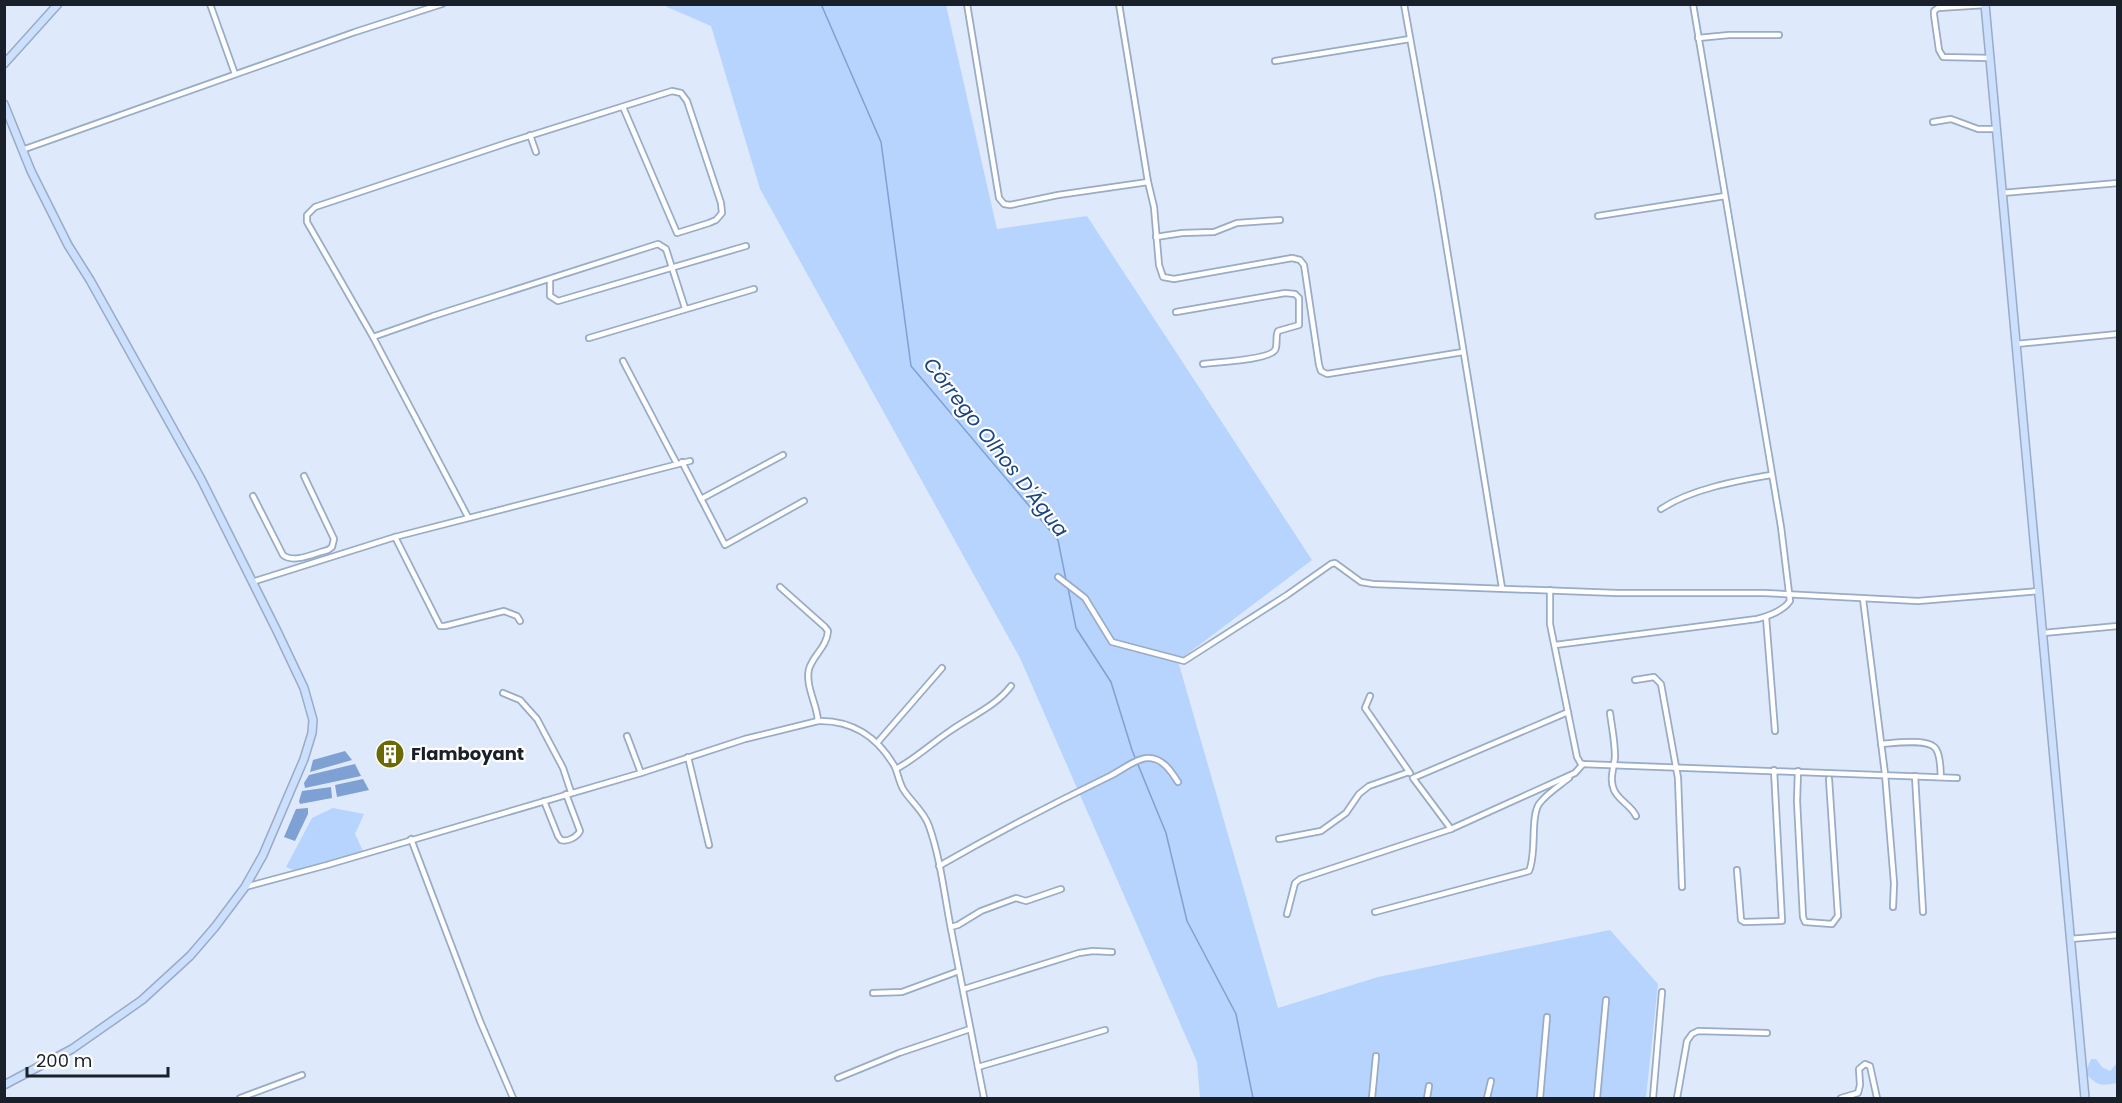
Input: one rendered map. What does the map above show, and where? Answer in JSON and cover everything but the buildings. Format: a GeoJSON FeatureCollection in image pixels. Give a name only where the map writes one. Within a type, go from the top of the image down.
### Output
{"type":"FeatureCollection","features":[{"type":"Feature","properties":{"kind":"street"},"geometry":{"type":"LineString","coordinates":[[4,64],[58,4]]}},
{"type":"Feature","properties":{"kind":"street"},"geometry":{"type":"LineString","coordinates":[[210,4],[235,75]]}},
{"type":"Feature","properties":{"kind":"street"},"geometry":{"type":"LineString","coordinates":[[967,4],[999,198],[1002,203],[1010,205],[1058,195],[1148,182]]}},
{"type":"Feature","properties":{"kind":"street"},"geometry":{"type":"LineString","coordinates":[[1119,4],[1154,207],[1160,272],[1163,278],[1174,279],[1292,258],[1300,260],[1304,265],[1320,367],[1322,372],[1327,374],[1463,352]]}},
{"type":"Feature","properties":{"kind":"street"},"geometry":{"type":"LineString","coordinates":[[1404,4],[1502,588]]}},
{"type":"Feature","properties":{"kind":"street"},"geometry":{"type":"LineString","coordinates":[[1555,645],[1766,617],[1787,606],[1790,601],[1772,474],[1692,4]]}},
{"type":"Feature","properties":{"kind":"street"},"geometry":{"type":"LineString","coordinates":[[22,150],[442,5]]}},
{"type":"Feature","properties":{"kind":"street"},"geometry":{"type":"LineString","coordinates":[[1990,58],[1943,57],[1939,50],[1934,15],[1936,9],[1985,5],[1990,58],[1996,129],[2043,633],[2085,1098]]}},
{"type":"Feature","properties":{"kind":"street"},"geometry":{"type":"LineString","coordinates":[[1698,38],[1729,35],[1779,35]]}},
{"type":"Feature","properties":{"kind":"street"},"geometry":{"type":"LineString","coordinates":[[1275,61],[1410,39]]}},
{"type":"Feature","properties":{"kind":"street"},"geometry":{"type":"LineString","coordinates":[[468,517],[373,337],[307,222],[309,212],[315,207],[530,135],[672,91],[681,93],[685,97],[721,203],[722,213],[716,220],[677,233],[623,107]]}},
{"type":"Feature","properties":{"kind":"street"},"geometry":{"type":"LineString","coordinates":[[4,104],[22,150],[68,245],[90,279],[201,479],[304,688],[313,720],[312,733],[304,759],[263,855],[245,886],[190,956],[142,1000],[72,1049],[4,1085]]}},
{"type":"Feature","properties":{"kind":"street"},"geometry":{"type":"LineString","coordinates":[[1933,122],[1951,119],[1978,129],[1996,129]]}},
{"type":"Feature","properties":{"kind":"street"},"geometry":{"type":"LineString","coordinates":[[530,135],[536,152]]}},
{"type":"Feature","properties":{"kind":"street"},"geometry":{"type":"LineString","coordinates":[[2002,193],[2118,183]]}},
{"type":"Feature","properties":{"kind":"street"},"geometry":{"type":"LineString","coordinates":[[1598,216],[1725,196]]}},
{"type":"Feature","properties":{"kind":"street"},"geometry":{"type":"LineString","coordinates":[[1156,237],[1214,232],[1237,223],[1280,220]]}},
{"type":"Feature","properties":{"kind":"street"},"geometry":{"type":"LineString","coordinates":[[373,337],[658,244],[666,248],[685,308]]}},
{"type":"Feature","properties":{"kind":"street"},"geometry":{"type":"LineString","coordinates":[[550,279],[550,296],[558,301],[746,246]]}},
{"type":"Feature","properties":{"kind":"street"},"geometry":{"type":"LineString","coordinates":[[589,338],[754,289]]}},
{"type":"Feature","properties":{"kind":"street"},"geometry":{"type":"LineString","coordinates":[[1176,312],[1285,293],[1295,294],[1299,298],[1300,305],[1299,325]]}},
{"type":"Feature","properties":{"kind":"street"},"geometry":{"type":"LineString","coordinates":[[1203,364],[1272,353],[1275,349],[1278,331],[1313,321]]}},
{"type":"Feature","properties":{"kind":"street"},"geometry":{"type":"LineString","coordinates":[[2016,344],[2118,334]]}},
{"type":"Feature","properties":{"kind":"street"},"geometry":{"type":"LineString","coordinates":[[623,361],[725,545],[804,501]]}},
{"type":"Feature","properties":{"kind":"street"},"geometry":{"type":"LineString","coordinates":[[701,499],[783,455]]}},
{"type":"Feature","properties":{"kind":"street"},"geometry":{"type":"LineString","coordinates":[[252,582],[395,537],[690,461]]}},
{"type":"Feature","properties":{"kind":"street"},"geometry":{"type":"LineString","coordinates":[[1661,509],[1675,501],[1725,483],[1772,474]]}},
{"type":"Feature","properties":{"kind":"street"},"geometry":{"type":"LineString","coordinates":[[253,496],[282,555],[287,559],[328,550],[332,547],[334,539],[304,476]]}},
{"type":"Feature","properties":{"kind":"street"},"geometry":{"type":"LineString","coordinates":[[395,537],[440,626],[504,611],[517,616],[520,621]]}},
{"type":"Feature","properties":{"kind":"street"},"geometry":{"type":"LineString","coordinates":[[313,554],[316,562]]}},
{"type":"Feature","properties":{"kind":"street"},"geometry":{"type":"LineString","coordinates":[[1058,577],[1085,598],[1112,642],[1184,662],[1331,564],[1339,565],[1361,582],[1373,585],[1617,593],[1790,595],[1918,601],[2039,591]]}},
{"type":"Feature","properties":{"kind":"street"},"geometry":{"type":"LineString","coordinates":[[780,586],[828,631],[826,642],[810,666],[809,674],[818,721]]}},
{"type":"Feature","properties":{"kind":"street"},"geometry":{"type":"LineString","coordinates":[[1550,590],[1549,618],[1577,759],[1583,764],[1957,778]]}},
{"type":"Feature","properties":{"kind":"street"},"geometry":{"type":"LineString","coordinates":[[1863,599],[1885,774],[1894,883],[1893,906]]}},
{"type":"Feature","properties":{"kind":"street"},"geometry":{"type":"LineString","coordinates":[[1766,617],[1775,731]]}},
{"type":"Feature","properties":{"kind":"street"},"geometry":{"type":"LineString","coordinates":[[2043,633],[2118,627]]}},
{"type":"Feature","properties":{"kind":"street"},"geometry":{"type":"LineString","coordinates":[[877,743],[942,668]]}},
{"type":"Feature","properties":{"kind":"street"},"geometry":{"type":"LineString","coordinates":[[1635,680],[1654,677],[1660,681],[1676,766],[1682,847],[1682,886]]}},
{"type":"Feature","properties":{"kind":"street"},"geometry":{"type":"LineString","coordinates":[[896,769],[990,706],[1011,686]]}},
{"type":"Feature","properties":{"kind":"street"},"geometry":{"type":"LineString","coordinates":[[503,693],[520,700],[537,719],[563,768],[580,831],[578,835],[566,841],[561,840],[544,801]]}},
{"type":"Feature","properties":{"kind":"street"},"geometry":{"type":"LineString","coordinates":[[1370,696],[1365,708],[1451,829]]}},
{"type":"Feature","properties":{"kind":"street"},"geometry":{"type":"LineString","coordinates":[[1413,778],[1568,712]]}},
{"type":"Feature","properties":{"kind":"street"},"geometry":{"type":"LineString","coordinates":[[1610,713],[1614,741],[1612,776],[1614,790],[1636,816]]}},
{"type":"Feature","properties":{"kind":"street"},"geometry":{"type":"LineString","coordinates":[[245,886],[327,865],[688,757],[818,721],[849,724],[877,743],[896,769],[902,788],[924,815],[929,826],[939,866],[984,1098]]}},
{"type":"Feature","properties":{"kind":"street"},"geometry":{"type":"LineString","coordinates":[[627,736],[641,772]]}},
{"type":"Feature","properties":{"kind":"street"},"geometry":{"type":"LineString","coordinates":[[1881,744],[1928,742],[1935,747],[1939,756],[1941,777]]}},
{"type":"Feature","properties":{"kind":"street"},"geometry":{"type":"LineString","coordinates":[[688,757],[709,845]]}},
{"type":"Feature","properties":{"kind":"street"},"geometry":{"type":"LineString","coordinates":[[939,866],[1070,794],[1141,759],[1150,758],[1163,762],[1178,782]]}},
{"type":"Feature","properties":{"kind":"street"},"geometry":{"type":"LineString","coordinates":[[1375,912],[1529,871],[1532,862],[1537,809],[1547,796],[1583,764]]}},
{"type":"Feature","properties":{"kind":"street"},"geometry":{"type":"LineString","coordinates":[[1737,870],[1741,920],[1782,921],[1773,770]]}},
{"type":"Feature","properties":{"kind":"street"},"geometry":{"type":"LineString","coordinates":[[1798,771],[1797,801],[1803,917],[1805,922],[1810,924],[1832,924],[1838,916],[1829,779]]}},
{"type":"Feature","properties":{"kind":"street"},"geometry":{"type":"LineString","coordinates":[[1278,839],[1322,831],[1339,819],[1369,786],[1409,772]]}},
{"type":"Feature","properties":{"kind":"street"},"geometry":{"type":"LineString","coordinates":[[1287,914],[1294,886],[1299,880],[1451,829],[1575,773]]}},
{"type":"Feature","properties":{"kind":"street"},"geometry":{"type":"LineString","coordinates":[[1915,776],[1923,912]]}},
{"type":"Feature","properties":{"kind":"street"},"geometry":{"type":"LineString","coordinates":[[411,839],[480,1021],[513,1098]]}},
{"type":"Feature","properties":{"kind":"street"},"geometry":{"type":"LineString","coordinates":[[951,927],[981,911],[1016,898],[1026,901],[1061,888]]}},
{"type":"Feature","properties":{"kind":"street"},"geometry":{"type":"LineString","coordinates":[[2070,939],[2118,935]]}},
{"type":"Feature","properties":{"kind":"street"},"geometry":{"type":"LineString","coordinates":[[963,988],[1079,953],[1112,952]]}},
{"type":"Feature","properties":{"kind":"street"},"geometry":{"type":"LineString","coordinates":[[873,993],[902,992],[959,971]]}},
{"type":"Feature","properties":{"kind":"street"},"geometry":{"type":"LineString","coordinates":[[1653,1098],[1662,992]]}},
{"type":"Feature","properties":{"kind":"street"},"geometry":{"type":"LineString","coordinates":[[1597,1098],[1606,1000]]}},
{"type":"Feature","properties":{"kind":"street"},"geometry":{"type":"LineString","coordinates":[[1540,1098],[1547,1017]]}},
{"type":"Feature","properties":{"kind":"street"},"geometry":{"type":"LineString","coordinates":[[838,1078],[899,1053],[970,1029]]}},
{"type":"Feature","properties":{"kind":"street"},"geometry":{"type":"LineString","coordinates":[[978,1067],[1105,1030]]}},
{"type":"Feature","properties":{"kind":"street"},"geometry":{"type":"LineString","coordinates":[[1677,1098],[1687,1041],[1692,1034],[1698,1031],[1767,1033]]}},
{"type":"Feature","properties":{"kind":"street"},"geometry":{"type":"LineString","coordinates":[[1372,1098],[1376,1056]]}},
{"type":"Feature","properties":{"kind":"street"},"geometry":{"type":"LineString","coordinates":[[1841,1098],[1858,1093],[1859,1069],[1865,1064],[1872,1070],[1877,1098]]}},
{"type":"Feature","properties":{"kind":"street"},"geometry":{"type":"LineString","coordinates":[[240,1098],[302,1075]]}},
{"type":"Feature","properties":{"kind":"street"},"geometry":{"type":"LineString","coordinates":[[1488,1098],[1491,1081]]}},
{"type":"Feature","properties":{"kind":"street"},"geometry":{"type":"LineString","coordinates":[[1427,1098],[1429,1086]]}},
{"type":"Feature","properties":{"kind":"shaded area"},"geometry":{"type":"Polygon","coordinates":[[[666,5],[946,5],[997,229],[1087,216],[1312,560],[1178,661],[1278,1008],[1378,977],[1610,930],[1658,984],[1646,1098],[1200,1098],[1197,1062],[1020,658],[760,189],[711,26],[666,5]]]}},
{"type":"Feature","properties":{"kind":"shaded area"},"geometry":{"type":"Polygon","coordinates":[[[345,751],[352,760],[310,772],[313,760],[345,751]]]}},
{"type":"Feature","properties":{"kind":"shaded area"},"geometry":{"type":"Polygon","coordinates":[[[355,764],[361,776],[305,788],[304,783],[309,775],[355,764]]]}},
{"type":"Feature","properties":{"kind":"shaded area"},"geometry":{"type":"Polygon","coordinates":[[[363,779],[369,790],[337,797],[335,785],[363,779]]]}},
{"type":"Feature","properties":{"kind":"shaded area"},"geometry":{"type":"Polygon","coordinates":[[[331,787],[332,798],[300,804],[302,791],[331,787]]]}},
{"type":"Feature","properties":{"kind":"shaded area"},"geometry":{"type":"Polygon","coordinates":[[[308,808],[308,814],[295,841],[284,837],[296,809],[308,808]]]}},
{"type":"Feature","properties":{"kind":"shaded area"},"geometry":{"type":"Polygon","coordinates":[[[333,808],[364,814],[355,834],[363,851],[296,871],[286,867],[312,818],[333,808]]]}},
{"type":"Feature","properties":{"kind":"shaded area"},"geometry":{"type":"Polygon","coordinates":[[[2091,1059],[2096,1059],[2102,1067],[2110,1071],[2117,1063],[2117,1083],[2099,1084],[2089,1077],[2085,1073],[2091,1059]]]}},
{"type":"Feature","properties":{"kind":"waterway","name":"Córrego Olhos D'Água"},"geometry":{"type":"LineString","coordinates":[[821,4],[881,142],[911,366],[1058,540],[1066,580]]}},
{"type":"Feature","properties":{"kind":"waterway","name":"Córrego Olhos D'Água"},"geometry":{"type":"LineString","coordinates":[[1068,588],[1076,628],[1111,682],[1132,750],[1166,833],[1187,921],[1236,1014],[1253,1098]]}},
{"type":"Feature","properties":{"kind":"place","name":"Flamboyant"},"geometry":{"type":"Point","coordinates":[390,754]}}]}
